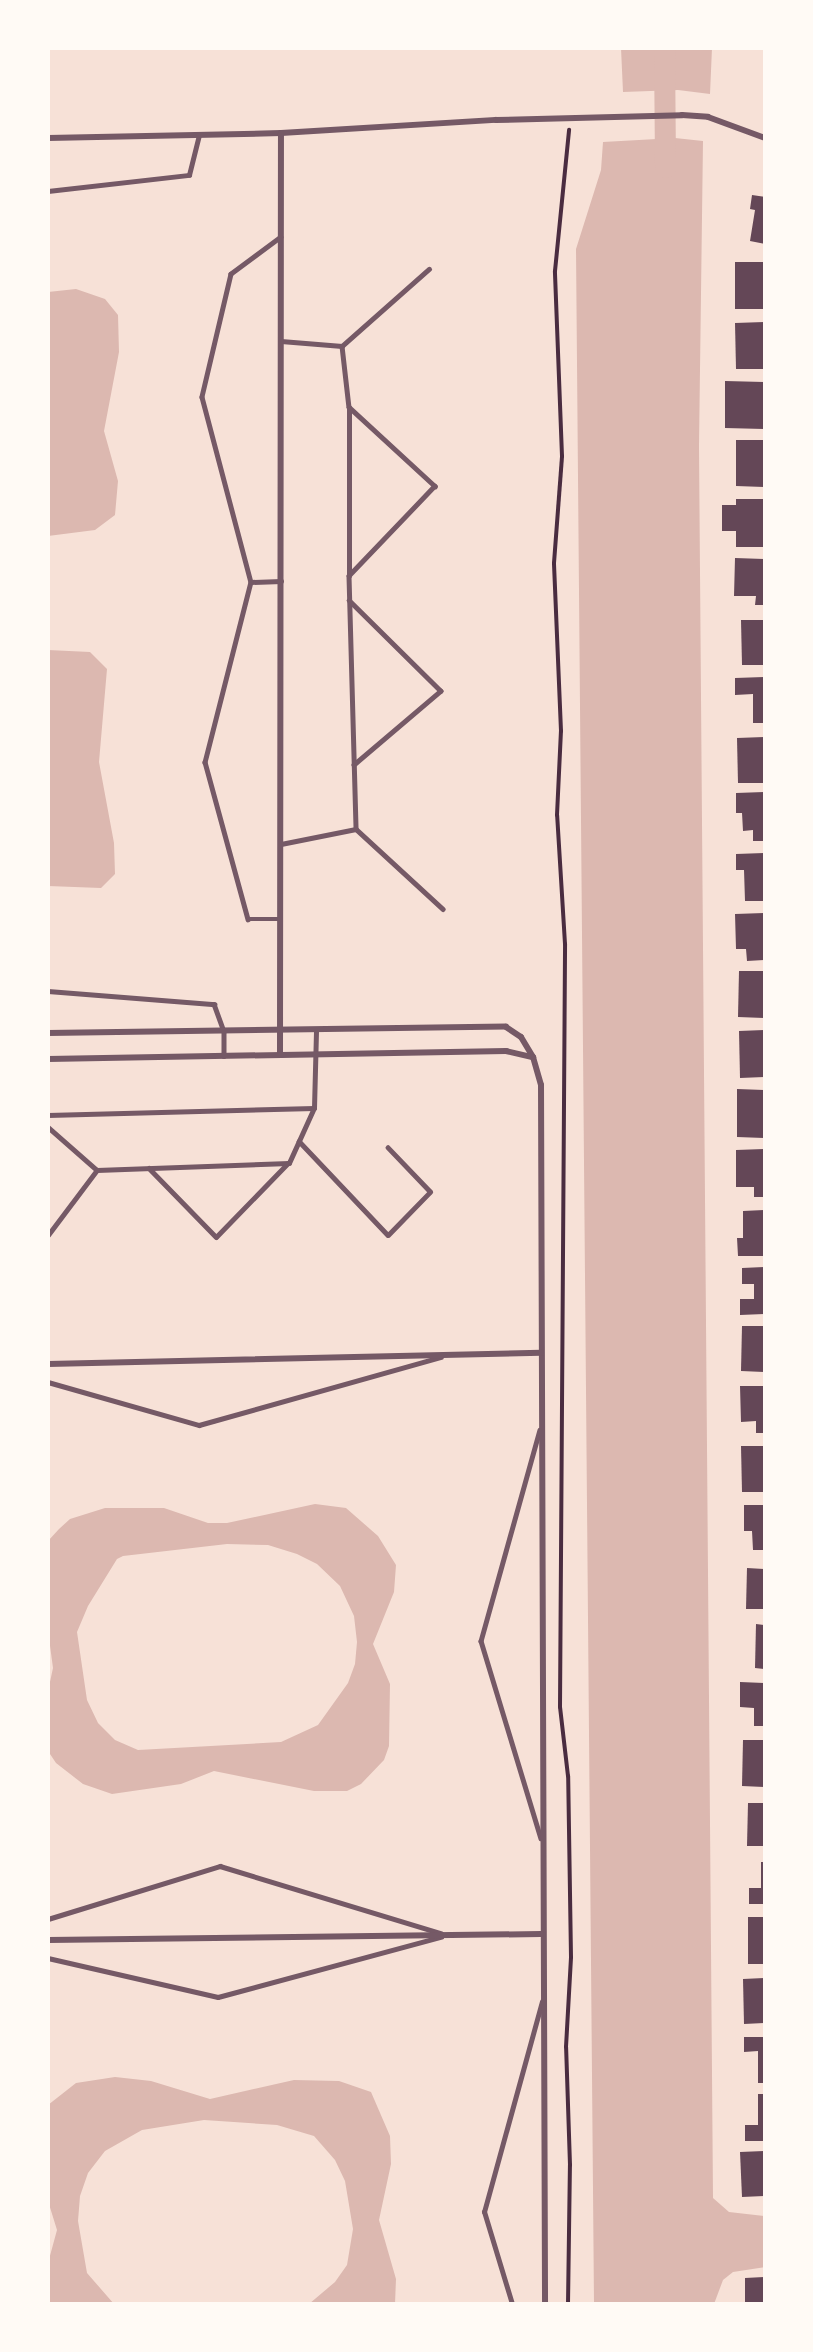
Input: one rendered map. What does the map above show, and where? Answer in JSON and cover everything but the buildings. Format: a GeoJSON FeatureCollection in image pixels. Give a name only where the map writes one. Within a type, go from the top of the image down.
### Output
{"type":"FeatureCollection","features":[{"type":"Feature","properties":{"kind":"street"},"geometry":{"type":"LineString","coordinates":[[48,138],[281,133],[611,116],[708,117],[738,125],[765,138]]}},
{"type":"Feature","properties":{"kind":"street"},"geometry":{"type":"LineString","coordinates":[[280,1055],[281,133]]}},
{"type":"Feature","properties":{"kind":"street"},"geometry":{"type":"LineString","coordinates":[[48,1033],[506,1027],[521,1037],[533,1057],[541,1085],[541,1934],[545,2304]]}},
{"type":"Feature","properties":{"kind":"street"},"geometry":{"type":"LineString","coordinates":[[48,1059],[506,1051],[533,1057]]}},
{"type":"Feature","properties":{"kind":"street"},"geometry":{"type":"LineString","coordinates":[[48,1364],[541,1353]]}},
{"type":"Feature","properties":{"kind":"street"},"geometry":{"type":"LineString","coordinates":[[48,1940],[541,1934]]}},
{"type":"Feature","properties":{"kind":"lane"},"geometry":{"type":"LineString","coordinates":[[48,191],[189,176],[199,135]]}},
{"type":"Feature","properties":{"kind":"lane"},"geometry":{"type":"LineString","coordinates":[[281,237],[231,274],[202,397],[251,582],[205,762],[248,919],[281,919]]}},
{"type":"Feature","properties":{"kind":"lane"},"geometry":{"type":"LineString","coordinates":[[281,341],[342,346],[429,268]]}},
{"type":"Feature","properties":{"kind":"lane"},"geometry":{"type":"LineString","coordinates":[[342,346],[349,407],[348,576],[356,829],[443,909]]}},
{"type":"Feature","properties":{"kind":"lane"},"geometry":{"type":"LineString","coordinates":[[348,576],[435,486],[349,407]]}},
{"type":"Feature","properties":{"kind":"lane"},"geometry":{"type":"LineString","coordinates":[[251,582],[281,581]]}},
{"type":"Feature","properties":{"kind":"lane"},"geometry":{"type":"LineString","coordinates":[[349,600],[441,691],[354,765]]}},
{"type":"Feature","properties":{"kind":"lane"},"geometry":{"type":"LineString","coordinates":[[281,844],[356,829]]}},
{"type":"Feature","properties":{"kind":"lane"},"geometry":{"type":"LineString","coordinates":[[48,992],[214,1004],[224,1031],[224,1056]]}},
{"type":"Feature","properties":{"kind":"lane"},"geometry":{"type":"LineString","coordinates":[[149,1168],[216,1237],[289,1162],[315,1108],[316,1030]]}},
{"type":"Feature","properties":{"kind":"lane"},"geometry":{"type":"LineString","coordinates":[[48,1115],[315,1108]]}},
{"type":"Feature","properties":{"kind":"lane"},"geometry":{"type":"LineString","coordinates":[[48,1128],[97,1170],[289,1162]]}},
{"type":"Feature","properties":{"kind":"lane"},"geometry":{"type":"LineString","coordinates":[[299,1141],[388,1235],[430,1192],[388,1148]]}},
{"type":"Feature","properties":{"kind":"lane"},"geometry":{"type":"LineString","coordinates":[[48,1235],[97,1170]]}},
{"type":"Feature","properties":{"kind":"lane"},"geometry":{"type":"LineString","coordinates":[[48,1382],[199,1425],[449,1355]]}},
{"type":"Feature","properties":{"kind":"lane"},"geometry":{"type":"LineString","coordinates":[[541,1428],[481,1641],[541,1838]]}},
{"type":"Feature","properties":{"kind":"lane"},"geometry":{"type":"LineString","coordinates":[[48,1919],[220,1866],[448,1935]]}},
{"type":"Feature","properties":{"kind":"lane"},"geometry":{"type":"LineString","coordinates":[[48,1958],[218,1997],[448,1935]]}},
{"type":"Feature","properties":{"kind":"lane"},"geometry":{"type":"LineString","coordinates":[[512,2304],[484,2212],[542,2002]]}},
{"type":"Feature","properties":{"kind":"path"},"geometry":{"type":"LineString","coordinates":[[568,2304],[570,2165],[566,2047],[571,1957],[568,1776],[560,1707],[565,944],[557,816],[561,731],[554,563],[562,456],[555,271],[571,117]]}},
{"type":"Feature","properties":{"kind":"shaded area"},"geometry":{"type":"Polygon","coordinates":[[[621,48],[712,48],[710,94],[678,90],[623,92],[621,48]]]}},
{"type":"Feature","properties":{"kind":"shaded area"},"geometry":{"type":"Polygon","coordinates":[[[675,138],[703,141],[699,446],[713,2198],[729,2212],[765,2216],[765,2267],[733,2272],[723,2280],[714,2304],[594,2304],[576,249],[601,170],[603,142],[675,138]]]}},
{"type":"Feature","properties":{"kind":"shaded area"},"geometry":{"type":"Polygon","coordinates":[[[76,289],[105,299],[118,315],[119,352],[104,431],[118,481],[115,515],[95,530],[48,536],[48,292],[76,289]]]}},
{"type":"Feature","properties":{"kind":"shaded area"},"geometry":{"type":"Polygon","coordinates":[[[48,650],[90,652],[107,669],[99,762],[114,843],[115,874],[101,888],[48,886],[48,650]]]}},
{"type":"Feature","properties":{"kind":"shaded area"},"geometry":{"type":"Polygon","coordinates":[[[315,1504],[346,1508],[378,1536],[396,1565],[394,1592],[373,1644],[390,1684],[389,1746],[384,1760],[361,1784],[347,1791],[314,1791],[214,1771],[181,1784],[112,1794],[83,1784],[56,1763],[48,1751],[48,1691],[53,1668],[48,1631],[48,1541],[70,1519],[105,1508],[164,1508],[208,1523],[227,1523],[315,1504]],[[227,1544],[123,1556],[117,1559],[88,1606],[77,1632],[87,1700],[98,1723],[115,1740],[138,1750],[281,1742],[318,1725],[348,1683],[355,1664],[357,1642],[354,1616],[340,1586],[317,1564],[297,1554],[268,1545],[227,1544]]]}},
{"type":"Feature","properties":{"kind":"shaded area"},"geometry":{"type":"Polygon","coordinates":[[[115,2077],[151,2081],[210,2099],[294,2080],[339,2081],[371,2092],[390,2136],[391,2164],[379,2220],[396,2279],[395,2304],[309,2304],[335,2282],[347,2265],[353,2229],[345,2181],[335,2160],[314,2136],[277,2125],[204,2120],[142,2130],[105,2151],[88,2173],[80,2196],[78,2221],[87,2273],[114,2304],[48,2304],[48,2263],[57,2230],[48,2201],[48,2105],[76,2083],[115,2077]]]}},
{"type":"Feature","properties":{"kind":"waterway"},"geometry":{"type":"LineString","coordinates":[[664,48],[665,167]]}}]}
